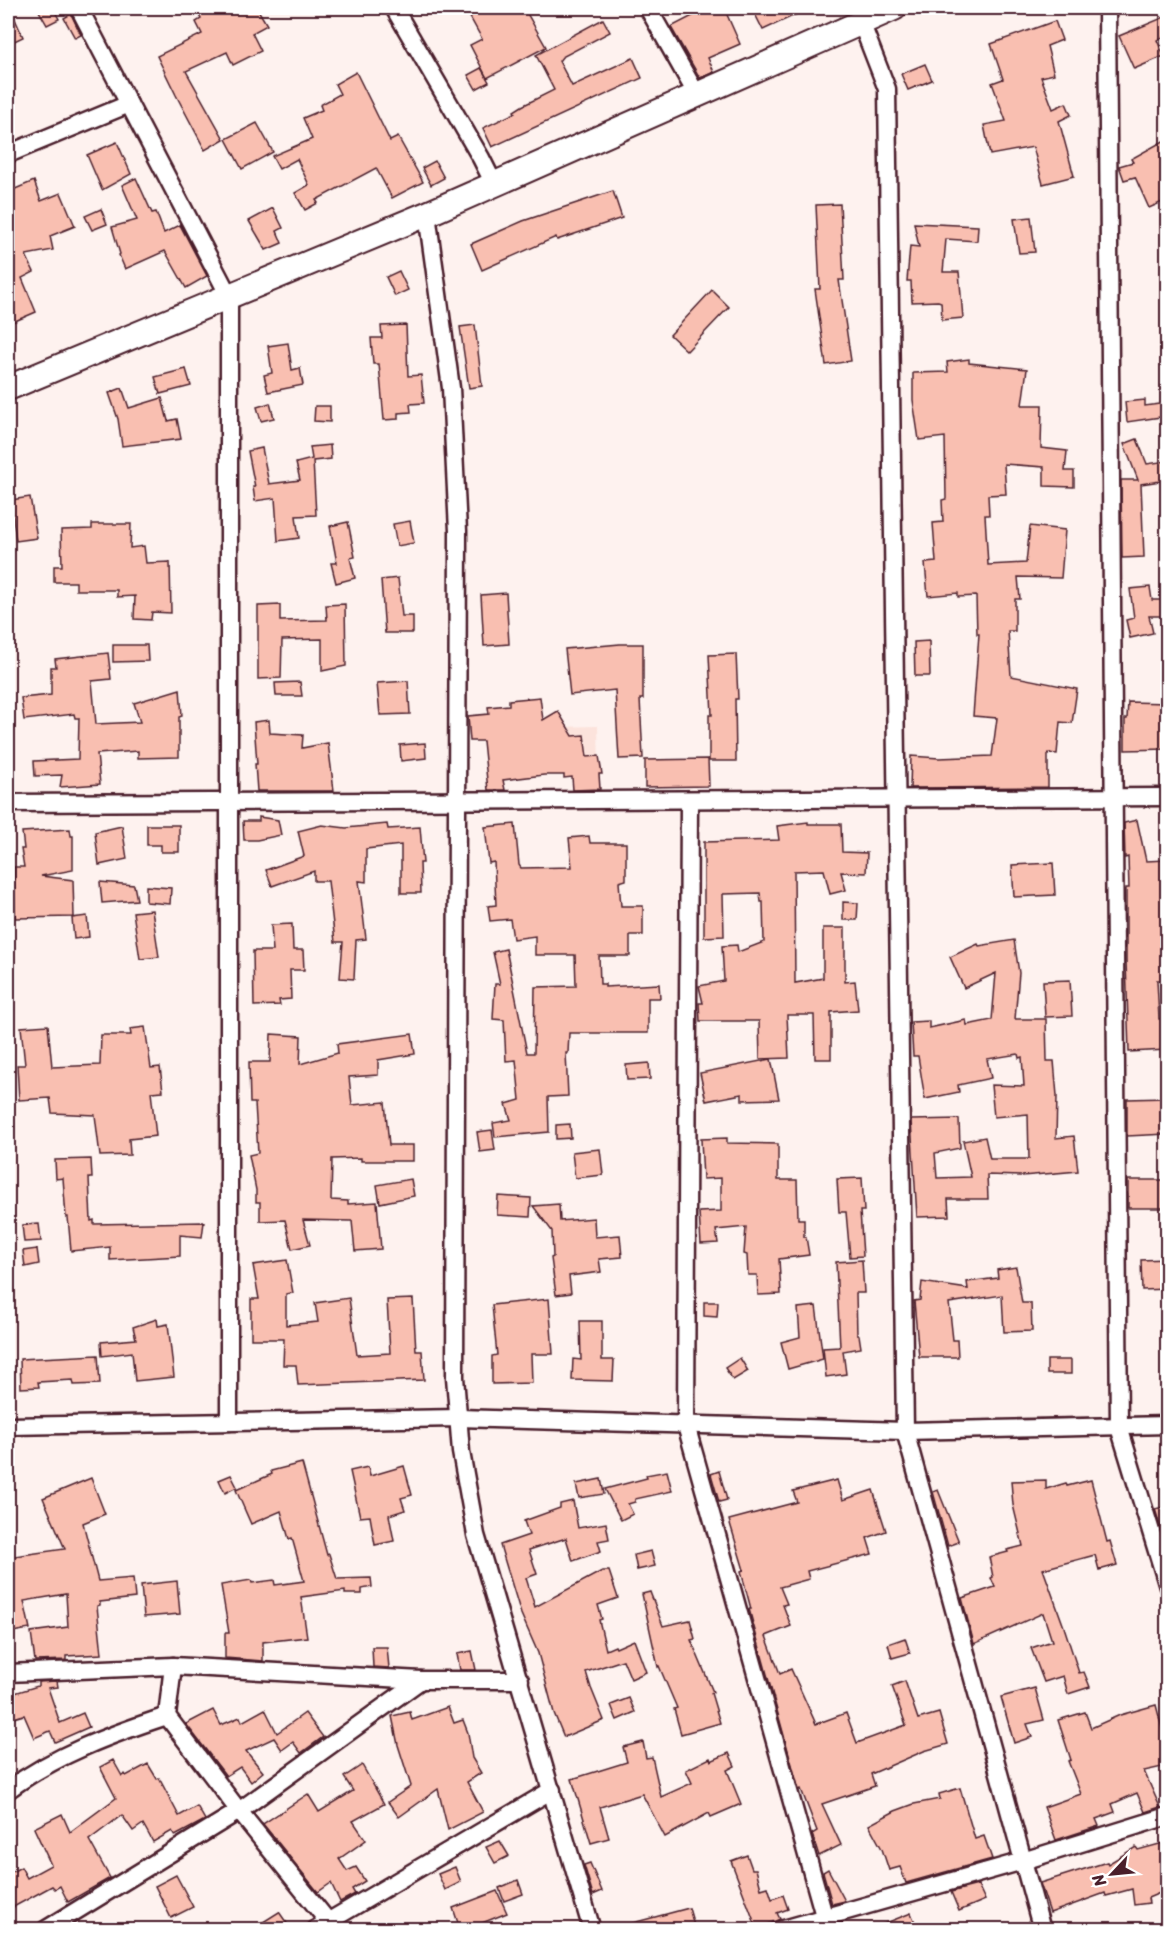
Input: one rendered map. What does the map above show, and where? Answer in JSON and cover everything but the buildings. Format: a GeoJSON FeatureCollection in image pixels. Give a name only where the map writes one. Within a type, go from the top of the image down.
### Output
{"type":"FeatureCollection","features":[{"type":"Feature","properties":{"kind":"street"},"geometry":{"type":"LineString","coordinates":[[79,8],[229,296],[229,1422]]}},
{"type":"Feature","properties":{"kind":"street"},"geometry":{"type":"LineString","coordinates":[[394,8],[494,184]]}},
{"type":"Feature","properties":{"kind":"street"},"geometry":{"type":"LineString","coordinates":[[648,8],[697,95]]}},
{"type":"Feature","properties":{"kind":"street"},"geometry":{"type":"LineString","coordinates":[[8,388],[427,214],[894,8]]}},
{"type":"Feature","properties":{"kind":"street"},"geometry":{"type":"LineString","coordinates":[[1107,8],[1119,1427],[1167,1587]]}},
{"type":"Feature","properties":{"kind":"street"},"geometry":{"type":"LineString","coordinates":[[861,22],[887,88],[905,1431],[1042,1929]]}},
{"type":"Feature","properties":{"kind":"street"},"geometry":{"type":"LineString","coordinates":[[8,154],[129,104]]}},
{"type":"Feature","properties":{"kind":"street"},"geometry":{"type":"LineString","coordinates":[[427,214],[451,388],[458,531],[455,1377],[461,1452],[476,1535],[592,1929]]}},
{"type":"Feature","properties":{"kind":"street"},"geometry":{"type":"LineString","coordinates":[[8,803],[1167,797]]}},
{"type":"Feature","properties":{"kind":"street"},"geometry":{"type":"LineString","coordinates":[[689,800],[686,1425],[826,1923]]}},
{"type":"Feature","properties":{"kind":"street"},"geometry":{"type":"LineString","coordinates":[[8,1426],[459,1418],[905,1431],[1167,1425]]}},
{"type":"Feature","properties":{"kind":"street"},"geometry":{"type":"LineString","coordinates":[[8,1673],[173,1666],[421,1680],[520,1680]]}},
{"type":"Feature","properties":{"kind":"street"},"geometry":{"type":"LineString","coordinates":[[173,1666],[167,1716],[239,1811],[332,1926]]}},
{"type":"Feature","properties":{"kind":"street"},"geometry":{"type":"LineString","coordinates":[[45,1929],[239,1811],[421,1680]]}},
{"type":"Feature","properties":{"kind":"street"},"geometry":{"type":"LineString","coordinates":[[8,1790],[71,1753],[116,1733],[167,1716]]}},
{"type":"Feature","properties":{"kind":"street"},"geometry":{"type":"LineString","coordinates":[[314,1929],[332,1926],[552,1790]]}},
{"type":"Feature","properties":{"kind":"street"},"geometry":{"type":"LineString","coordinates":[[780,1929],[826,1923],[1167,1816]]}},
{"type":"Feature","properties":{"kind":"shaded area"},"geometry":{"type":"Polygon","coordinates":[[[598,726],[599,768],[575,771],[554,727],[598,726]]]}}]}
